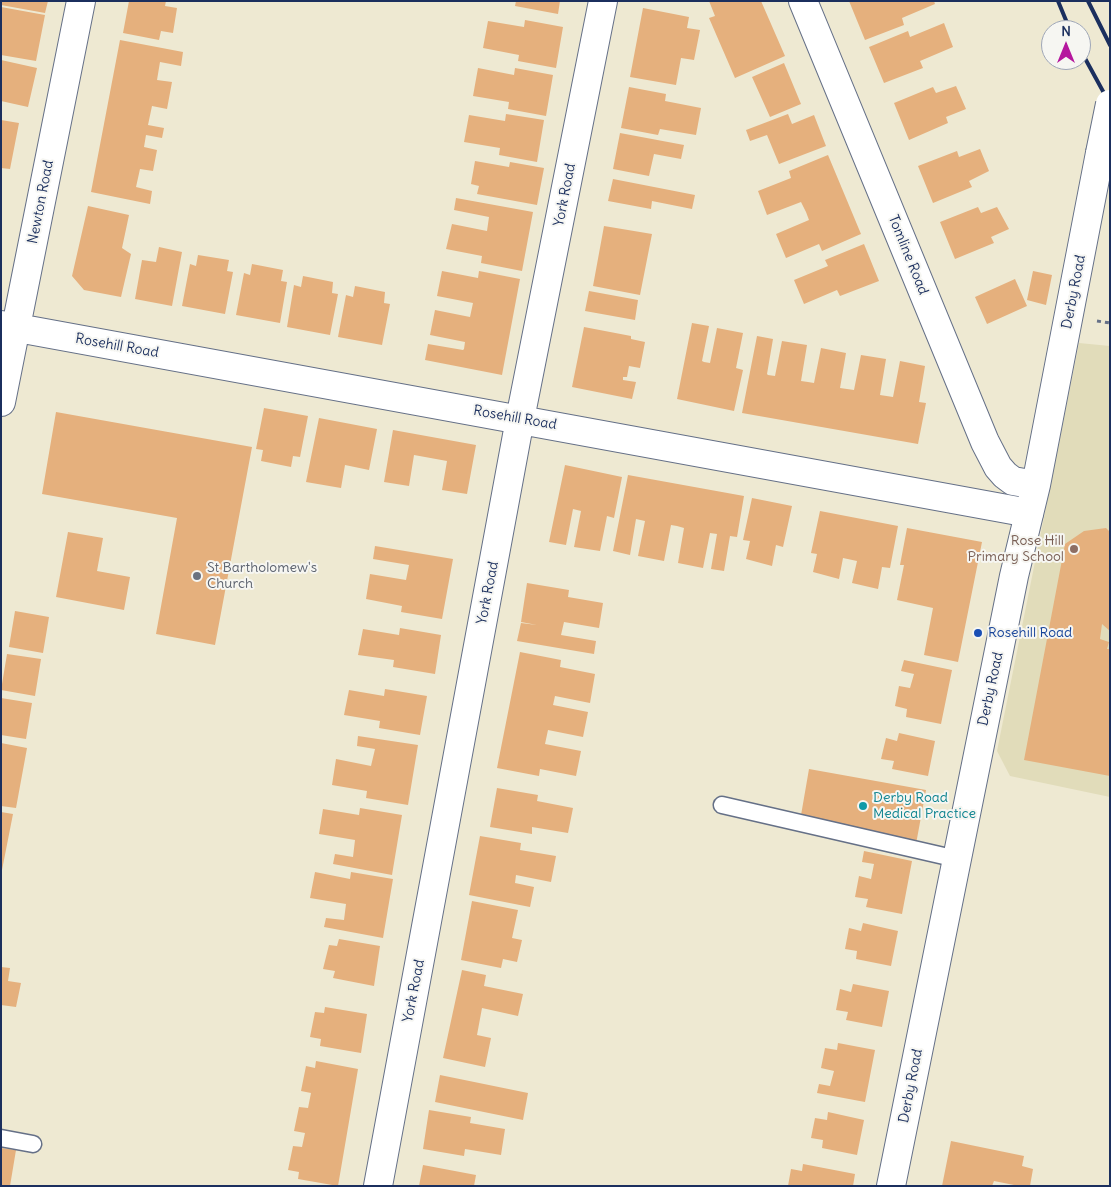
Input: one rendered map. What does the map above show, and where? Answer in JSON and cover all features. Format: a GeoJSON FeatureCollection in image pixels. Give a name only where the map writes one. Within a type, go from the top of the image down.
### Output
{"type":"FeatureCollection","features":[{"type":"Feature","properties":{"kind":"street","name":"Newton Road"},"geometry":{"type":"LineString","coordinates":[[1,402],[9,326],[81,1]]}},
{"type":"Feature","properties":{"kind":"street","name":"York Road"},"geometry":{"type":"LineString","coordinates":[[378,1186],[520,419],[604,1]]}},
{"type":"Feature","properties":{"kind":"street","name":"Tomline Road"},"geometry":{"type":"LineString","coordinates":[[803,1],[998,467],[1013,481],[1036,485]]}},
{"type":"Feature","properties":{"kind":"street","name":"Derby Road"},"geometry":{"type":"LineString","coordinates":[[892,1186],[1014,576],[1036,485],[1110,104]]}},
{"type":"Feature","properties":{"kind":"street","name":"Rosehill Road"},"geometry":{"type":"LineString","coordinates":[[9,326],[1030,514]]}},
{"type":"Feature","properties":{"kind":"lane"},"geometry":{"type":"LineString","coordinates":[[722,805],[957,859]]}},
{"type":"Feature","properties":{"kind":"lane"},"geometry":{"type":"LineString","coordinates":[[1,1138],[33,1144]]}},
{"type":"Feature","properties":{"kind":"shaded area","name":"Rose Hill Primary School"},"geometry":{"type":"Polygon","coordinates":[[[1079,343],[1110,346],[1110,797],[1010,776],[997,751],[1079,343]]]}},
{"type":"Feature","properties":{"kind":"building"},"geometry":{"type":"Polygon","coordinates":[[[2,1],[48,1],[45,13],[1,5],[2,1]]]}},
{"type":"Feature","properties":{"kind":"building"},"geometry":{"type":"Polygon","coordinates":[[[129,1],[166,1],[165,6],[177,8],[173,33],[161,31],[159,40],[123,33],[129,1]]]}},
{"type":"Feature","properties":{"kind":"building"},"geometry":{"type":"Polygon","coordinates":[[[516,1],[560,1],[558,14],[515,6],[516,1]]]}},
{"type":"Feature","properties":{"kind":"building"},"geometry":{"type":"Polygon","coordinates":[[[709,1],[761,1],[785,56],[735,78],[709,18],[715,16],[709,1]]]}},
{"type":"Feature","properties":{"kind":"building"},"geometry":{"type":"Polygon","coordinates":[[[849,1],[934,1],[935,4],[902,18],[904,25],[865,40],[849,1]]]}},
{"type":"Feature","properties":{"kind":"building"},"geometry":{"type":"Polygon","coordinates":[[[1,7],[45,15],[36,61],[1,55],[1,7]]]}},
{"type":"Feature","properties":{"kind":"building"},"geometry":{"type":"Polygon","coordinates":[[[643,8],[689,17],[687,28],[700,30],[694,60],[681,58],[676,85],[630,77],[643,8]]]}},
{"type":"Feature","properties":{"kind":"building"},"geometry":{"type":"Polygon","coordinates":[[[525,20],[563,27],[556,68],[518,61],[519,55],[483,48],[488,21],[524,27],[525,20]]]}},
{"type":"Feature","properties":{"kind":"building"},"geometry":{"type":"Polygon","coordinates":[[[944,23],[953,47],[920,61],[923,68],[884,83],[869,47],[908,31],[910,37],[944,23]]]}},
{"type":"Feature","properties":{"kind":"building"},"geometry":{"type":"Polygon","coordinates":[[[120,40],[183,52],[181,66],[160,62],[157,80],[172,82],[167,109],[152,106],[148,125],[164,128],[162,138],[146,135],[144,147],[157,150],[153,171],[140,169],[136,187],[152,191],[150,204],[91,192],[120,40]]]}},
{"type":"Feature","properties":{"kind":"building"},"geometry":{"type":"Polygon","coordinates":[[[1,60],[37,68],[28,107],[1,101],[1,60]]]}},
{"type":"Feature","properties":{"kind":"building"},"geometry":{"type":"Polygon","coordinates":[[[784,63],[801,104],[770,117],[752,77],[784,63]]]}},
{"type":"Feature","properties":{"kind":"building"},"geometry":{"type":"Polygon","coordinates":[[[478,68],[514,75],[515,68],[553,75],[546,116],[508,109],[509,102],[473,96],[478,68]]]}},
{"type":"Feature","properties":{"kind":"building"},"geometry":{"type":"Polygon","coordinates":[[[956,86],[966,109],[946,117],[948,123],[909,140],[894,103],[933,87],[936,93],[956,86]]]}},
{"type":"Feature","properties":{"kind":"building"},"geometry":{"type":"Polygon","coordinates":[[[629,87],[666,94],[665,101],[701,108],[696,135],[660,129],[658,135],[621,128],[629,87]]]}},
{"type":"Feature","properties":{"kind":"building"},"geometry":{"type":"Polygon","coordinates":[[[506,114],[544,120],[537,162],[499,155],[500,148],[464,142],[469,115],[505,121],[506,114]]]}},
{"type":"Feature","properties":{"kind":"building"},"geometry":{"type":"Polygon","coordinates":[[[788,114],[792,124],[814,115],[826,146],[779,164],[767,135],[750,141],[746,130],[788,114]]]}},
{"type":"Feature","properties":{"kind":"building"},"geometry":{"type":"Polygon","coordinates":[[[1,120],[19,123],[10,169],[1,168],[1,120]]]}},
{"type":"Feature","properties":{"kind":"building"},"geometry":{"type":"Polygon","coordinates":[[[620,133],[684,145],[681,159],[654,154],[649,176],[613,169],[620,133]]]}},
{"type":"Feature","properties":{"kind":"building"},"geometry":{"type":"Polygon","coordinates":[[[980,149],[989,171],[969,181],[972,187],[933,203],[918,166],[957,151],[959,157],[980,149]]]}},
{"type":"Feature","properties":{"kind":"building"},"geometry":{"type":"Polygon","coordinates":[[[828,155],[861,234],[822,251],[819,244],[786,258],[776,234],[809,220],[806,212],[801,202],[767,215],[758,191],[791,178],[789,171],[828,155]]]}},
{"type":"Feature","properties":{"kind":"building"},"geometry":{"type":"Polygon","coordinates":[[[475,161],[509,167],[510,162],[544,168],[537,205],[477,194],[479,186],[471,184],[475,161]]]}},
{"type":"Feature","properties":{"kind":"building"},"geometry":{"type":"Polygon","coordinates":[[[613,179],[695,195],[692,209],[652,201],[651,209],[608,201],[613,179]]]}},
{"type":"Feature","properties":{"kind":"building"},"geometry":{"type":"Polygon","coordinates":[[[456,198],[533,212],[522,271],[481,263],[482,256],[446,249],[452,224],[487,231],[489,217],[454,210],[456,198]]]}},
{"type":"Feature","properties":{"kind":"building"},"geometry":{"type":"Polygon","coordinates":[[[88,206],[129,215],[122,248],[131,254],[121,297],[84,290],[72,276],[88,206]]]}},
{"type":"Feature","properties":{"kind":"building"},"geometry":{"type":"Polygon","coordinates":[[[978,207],[981,213],[997,207],[1009,229],[991,237],[994,243],[955,259],[940,222],[978,207]]]}},
{"type":"Feature","properties":{"kind":"building"},"geometry":{"type":"Polygon","coordinates":[[[604,226],[652,234],[640,295],[593,286],[604,226]]]}},
{"type":"Feature","properties":{"kind":"building"},"geometry":{"type":"Polygon","coordinates":[[[864,244],[879,281],[840,296],[837,290],[804,304],[794,280],[828,266],[825,260],[864,244]]]}},
{"type":"Feature","properties":{"kind":"building"},"geometry":{"type":"Polygon","coordinates":[[[159,247],[182,252],[172,306],[135,299],[142,260],[156,262],[159,247]]]}},
{"type":"Feature","properties":{"kind":"building"},"geometry":{"type":"Polygon","coordinates":[[[198,255],[229,260],[227,271],[233,272],[225,314],[182,306],[190,264],[196,266],[198,255]]]}},
{"type":"Feature","properties":{"kind":"building"},"geometry":{"type":"Polygon","coordinates":[[[252,264],[283,270],[281,281],[287,282],[280,323],[236,315],[244,273],[250,275],[252,264]]]}},
{"type":"Feature","properties":{"kind":"building"},"geometry":{"type":"Polygon","coordinates":[[[442,271],[478,278],[479,271],[520,279],[502,375],[425,360],[428,344],[464,349],[465,342],[430,335],[435,310],[470,317],[473,303],[437,296],[442,271]]]}},
{"type":"Feature","properties":{"kind":"building"},"geometry":{"type":"Polygon","coordinates":[[[1033,271],[1052,275],[1046,305],[1027,300],[1033,271]]]}},
{"type":"Feature","properties":{"kind":"building"},"geometry":{"type":"Polygon","coordinates":[[[303,276],[333,282],[332,293],[338,294],[330,335],[287,327],[294,285],[301,287],[303,276]]]}},
{"type":"Feature","properties":{"kind":"building"},"geometry":{"type":"Polygon","coordinates":[[[1015,279],[1027,306],[987,324],[975,297],[1015,279]]]}},
{"type":"Feature","properties":{"kind":"building"},"geometry":{"type":"Polygon","coordinates":[[[355,286],[385,292],[384,303],[390,304],[382,345],[338,337],[346,295],[353,297],[355,286]]]}},
{"type":"Feature","properties":{"kind":"building"},"geometry":{"type":"Polygon","coordinates":[[[589,291],[638,300],[635,320],[585,311],[589,291]]]}},
{"type":"Feature","properties":{"kind":"building"},"geometry":{"type":"Polygon","coordinates":[[[692,323],[709,326],[702,361],[704,362],[710,363],[717,328],[743,333],[736,368],[743,370],[734,411],[677,399],[692,323]]]}},
{"type":"Feature","properties":{"kind":"building"},"geometry":{"type":"Polygon","coordinates":[[[584,327],[631,336],[631,339],[645,342],[640,368],[629,366],[627,377],[623,377],[623,380],[636,382],[632,399],[572,387],[584,327]]]}},
{"type":"Feature","properties":{"kind":"building"},"geometry":{"type":"Polygon","coordinates":[[[757,336],[773,339],[768,375],[775,376],[782,341],[807,345],[801,381],[814,383],[821,348],[846,353],[840,388],[854,390],[861,355],[886,359],[880,395],[893,397],[900,361],[925,366],[919,402],[926,403],[918,444],[742,413],[757,336]]]}},
{"type":"Feature","properties":{"kind":"building"},"geometry":{"type":"Polygon","coordinates":[[[264,408],[308,416],[300,457],[293,456],[291,467],[261,461],[263,450],[256,449],[264,408]]]}},
{"type":"Feature","properties":{"kind":"building","name":"St Bartholomew's Church"},"geometry":{"type":"Polygon","coordinates":[[[56,412],[252,447],[215,645],[156,634],[177,518],[42,494],[56,412]]]}},
{"type":"Feature","properties":{"kind":"building"},"geometry":{"type":"Polygon","coordinates":[[[319,418],[377,429],[369,470],[345,465],[341,488],[306,482],[319,418]]]}},
{"type":"Feature","properties":{"kind":"building"},"geometry":{"type":"Polygon","coordinates":[[[393,430],[476,445],[467,494],[442,490],[447,461],[414,455],[409,486],[384,482],[393,430]]]}},
{"type":"Feature","properties":{"kind":"building"},"geometry":{"type":"Polygon","coordinates":[[[565,465],[622,477],[614,518],[607,516],[600,551],[574,547],[581,511],[573,509],[566,545],[549,542],[565,465]]]}},
{"type":"Feature","properties":{"kind":"building"},"geometry":{"type":"Polygon","coordinates":[[[628,475],[744,496],[737,537],[730,536],[724,571],[711,569],[717,534],[710,533],[703,568],[678,563],[684,528],[677,526],[671,525],[664,561],[638,556],[645,521],[636,519],[630,555],[613,551],[628,475]]]}},
{"type":"Feature","properties":{"kind":"building"},"geometry":{"type":"Polygon","coordinates":[[[752,498],[792,506],[783,547],[776,545],[772,566],[746,559],[750,541],[743,540],[752,498]]]}},
{"type":"Feature","properties":{"kind":"building"},"geometry":{"type":"Polygon","coordinates":[[[820,511],[898,526],[890,568],[882,567],[878,589],[852,583],[857,561],[843,558],[839,579],[813,572],[817,554],[811,553],[820,511]]]}},
{"type":"Feature","properties":{"kind":"building"},"geometry":{"type":"Polygon","coordinates":[[[907,528],[982,542],[958,662],[924,655],[933,608],[897,600],[904,565],[900,565],[907,528]]]}},
{"type":"Feature","properties":{"kind":"building"},"geometry":{"type":"Polygon","coordinates":[[[1106,528],[1110,532],[1110,631],[1102,624],[1100,639],[1109,642],[1107,649],[1110,649],[1110,776],[1024,760],[1065,544],[1084,531],[1106,528]]]}},
{"type":"Feature","properties":{"kind":"building"},"geometry":{"type":"Polygon","coordinates":[[[68,532],[103,538],[97,571],[130,577],[124,610],[56,597],[68,532]]]}},
{"type":"Feature","properties":{"kind":"building"},"geometry":{"type":"Polygon","coordinates":[[[375,546],[453,559],[442,619],[401,612],[402,606],[366,599],[370,574],[406,580],[409,565],[373,559],[375,546]]]}},
{"type":"Feature","properties":{"kind":"building"},"geometry":{"type":"Polygon","coordinates":[[[527,583],[569,590],[568,597],[603,603],[599,628],[564,622],[561,635],[596,641],[594,654],[517,641],[521,623],[537,625],[521,622],[527,583]]]}},
{"type":"Feature","properties":{"kind":"building"},"geometry":{"type":"Polygon","coordinates":[[[15,611],[49,617],[43,653],[9,647],[15,611]]]}},
{"type":"Feature","properties":{"kind":"building"},"geometry":{"type":"Polygon","coordinates":[[[400,628],[441,635],[435,674],[393,667],[394,660],[358,655],[363,629],[399,635],[400,628]]]}},
{"type":"Feature","properties":{"kind":"building"},"geometry":{"type":"Polygon","coordinates":[[[520,652],[561,660],[560,667],[595,674],[590,703],[555,696],[553,705],[588,712],[583,737],[548,730],[545,744],[581,751],[576,776],[540,769],[539,776],[497,768],[520,652]]]}},
{"type":"Feature","properties":{"kind":"building"},"geometry":{"type":"Polygon","coordinates":[[[7,654],[41,659],[35,696],[1,690],[7,654]]]}},
{"type":"Feature","properties":{"kind":"building"},"geometry":{"type":"Polygon","coordinates":[[[904,660],[952,670],[941,724],[906,717],[907,709],[895,706],[899,686],[910,688],[914,674],[901,671],[904,660]]]}},
{"type":"Feature","properties":{"kind":"building"},"geometry":{"type":"Polygon","coordinates":[[[385,689],[427,696],[420,735],[379,728],[380,721],[344,715],[349,690],[384,696],[385,689]]]}},
{"type":"Feature","properties":{"kind":"building"},"geometry":{"type":"Polygon","coordinates":[[[1,698],[32,703],[26,739],[1,735],[1,698]]]}},
{"type":"Feature","properties":{"kind":"building"},"geometry":{"type":"Polygon","coordinates":[[[899,733],[935,741],[928,776],[892,769],[894,761],[881,759],[886,738],[897,741],[899,733]]]}},
{"type":"Feature","properties":{"kind":"building"},"geometry":{"type":"Polygon","coordinates":[[[358,736],[418,745],[408,805],[366,798],[367,791],[332,785],[336,759],[371,766],[375,749],[357,746],[358,736]]]}},
{"type":"Feature","properties":{"kind":"building"},"geometry":{"type":"Polygon","coordinates":[[[1,743],[27,748],[16,808],[1,806],[1,743]]]}},
{"type":"Feature","properties":{"kind":"building","name":"Derby Road Medical Practice"},"geometry":{"type":"Polygon","coordinates":[[[809,769],[926,790],[916,844],[800,821],[809,769]]]}},
{"type":"Feature","properties":{"kind":"building"},"geometry":{"type":"Polygon","coordinates":[[[497,788],[538,795],[537,801],[573,808],[568,833],[532,827],[532,834],[490,827],[497,788]]]}},
{"type":"Feature","properties":{"kind":"building"},"geometry":{"type":"Polygon","coordinates":[[[360,808],[402,815],[392,875],[333,864],[335,854],[353,857],[355,840],[319,834],[323,809],[359,815],[360,808]]]}},
{"type":"Feature","properties":{"kind":"building"},"geometry":{"type":"Polygon","coordinates":[[[1,812],[13,814],[2,870],[1,870],[1,812]]]}},
{"type":"Feature","properties":{"kind":"building"},"geometry":{"type":"Polygon","coordinates":[[[480,836],[521,843],[520,850],[556,856],[551,882],[516,875],[515,883],[534,887],[530,907],[469,895],[480,836]]]}},
{"type":"Feature","properties":{"kind":"building"},"geometry":{"type":"Polygon","coordinates":[[[864,851],[912,861],[902,914],[866,907],[868,899],[855,897],[859,876],[871,879],[874,864],[862,862],[864,851]]]}},
{"type":"Feature","properties":{"kind":"building"},"geometry":{"type":"Polygon","coordinates":[[[315,872],[350,879],[351,872],[393,879],[383,938],[324,927],[326,918],[344,920],[346,904],[310,898],[315,872]]]}},
{"type":"Feature","properties":{"kind":"building"},"geometry":{"type":"Polygon","coordinates":[[[472,901],[518,910],[512,938],[522,940],[517,962],[503,959],[501,968],[461,960],[472,901]]]}},
{"type":"Feature","properties":{"kind":"building"},"geometry":{"type":"Polygon","coordinates":[[[863,923],[898,931],[891,966],[856,959],[857,951],[845,949],[849,928],[861,931],[863,923]]]}},
{"type":"Feature","properties":{"kind":"building"},"geometry":{"type":"Polygon","coordinates":[[[339,939],[380,946],[374,986],[333,978],[335,971],[323,969],[329,945],[337,946],[339,939]]]}},
{"type":"Feature","properties":{"kind":"building"},"geometry":{"type":"Polygon","coordinates":[[[1,967],[10,968],[8,981],[21,983],[16,1007],[1,1005],[1,967]]]}},
{"type":"Feature","properties":{"kind":"building"},"geometry":{"type":"Polygon","coordinates":[[[462,970],[486,975],[484,986],[523,994],[518,1016],[482,1008],[477,1035],[491,1038],[485,1067],[443,1058],[462,970]]]}},
{"type":"Feature","properties":{"kind":"building"},"geometry":{"type":"Polygon","coordinates":[[[853,984],[889,991],[882,1027],[846,1020],[848,1012],[836,1010],[840,989],[851,992],[853,984]]]}},
{"type":"Feature","properties":{"kind":"building"},"geometry":{"type":"Polygon","coordinates":[[[325,1007],[367,1014],[361,1053],[320,1046],[321,1039],[310,1037],[315,1012],[324,1013],[325,1007]]]}},
{"type":"Feature","properties":{"kind":"building"},"geometry":{"type":"Polygon","coordinates":[[[838,1043],[875,1050],[865,1102],[817,1093],[819,1084],[830,1086],[834,1071],[821,1068],[825,1048],[837,1050],[838,1043]]]}},
{"type":"Feature","properties":{"kind":"building"},"geometry":{"type":"Polygon","coordinates":[[[316,1061],[358,1069],[338,1186],[298,1179],[299,1172],[288,1170],[293,1146],[302,1147],[305,1133],[294,1131],[299,1107],[308,1108],[311,1093],[301,1091],[306,1066],[315,1068],[316,1061]]]}},
{"type":"Feature","properties":{"kind":"building"},"geometry":{"type":"Polygon","coordinates":[[[440,1075],[528,1093],[523,1120],[435,1102],[440,1075]]]}},
{"type":"Feature","properties":{"kind":"building"},"geometry":{"type":"Polygon","coordinates":[[[429,1110],[471,1117],[470,1123],[505,1129],[501,1155],[465,1149],[464,1156],[423,1149],[429,1110]]]}},
{"type":"Feature","properties":{"kind":"building"},"geometry":{"type":"Polygon","coordinates":[[[828,1112],[864,1120],[857,1155],[822,1148],[823,1140],[811,1138],[815,1118],[827,1120],[828,1112]]]}},
{"type":"Feature","properties":{"kind":"building"},"geometry":{"type":"Polygon","coordinates":[[[951,1141],[1024,1156],[1022,1166],[1033,1169],[1030,1186],[1019,1186],[994,1181],[992,1186],[942,1186],[951,1141]]]}},
{"type":"Feature","properties":{"kind":"building"},"geometry":{"type":"Polygon","coordinates":[[[1,1148],[16,1150],[10,1186],[1,1186],[1,1148]]]}},
{"type":"Feature","properties":{"kind":"building"},"geometry":{"type":"Polygon","coordinates":[[[803,1164],[855,1174],[853,1186],[788,1186],[791,1169],[802,1171],[803,1164]]]}},
{"type":"Feature","properties":{"kind":"building"},"geometry":{"type":"Polygon","coordinates":[[[423,1165],[476,1175],[474,1186],[419,1186],[423,1165]]]}},
{"type":"Feature","properties":{"kind":"railway"},"geometry":{"type":"LineString","coordinates":[[1058,1],[1066,20]]}},
{"type":"Feature","properties":{"kind":"railway"},"geometry":{"type":"LineString","coordinates":[[1088,1],[1110,45]]}},
{"type":"Feature","properties":{"kind":"railway"},"geometry":{"type":"LineString","coordinates":[[1091,69],[1110,104]]}},
{"type":"Feature","properties":{"kind":"place","name":"Rose Hill Primary School"},"geometry":{"type":"Point","coordinates":[1074,549]}},
{"type":"Feature","properties":{"kind":"place","name":"St Bartholomew's Church"},"geometry":{"type":"Point","coordinates":[197,576]}},
{"type":"Feature","properties":{"kind":"place","name":"Rosehill Road"},"geometry":{"type":"Point","coordinates":[978,633]}},
{"type":"Feature","properties":{"kind":"place","name":"Derby Road Medical Practice"},"geometry":{"type":"Point","coordinates":[863,806]}}]}
